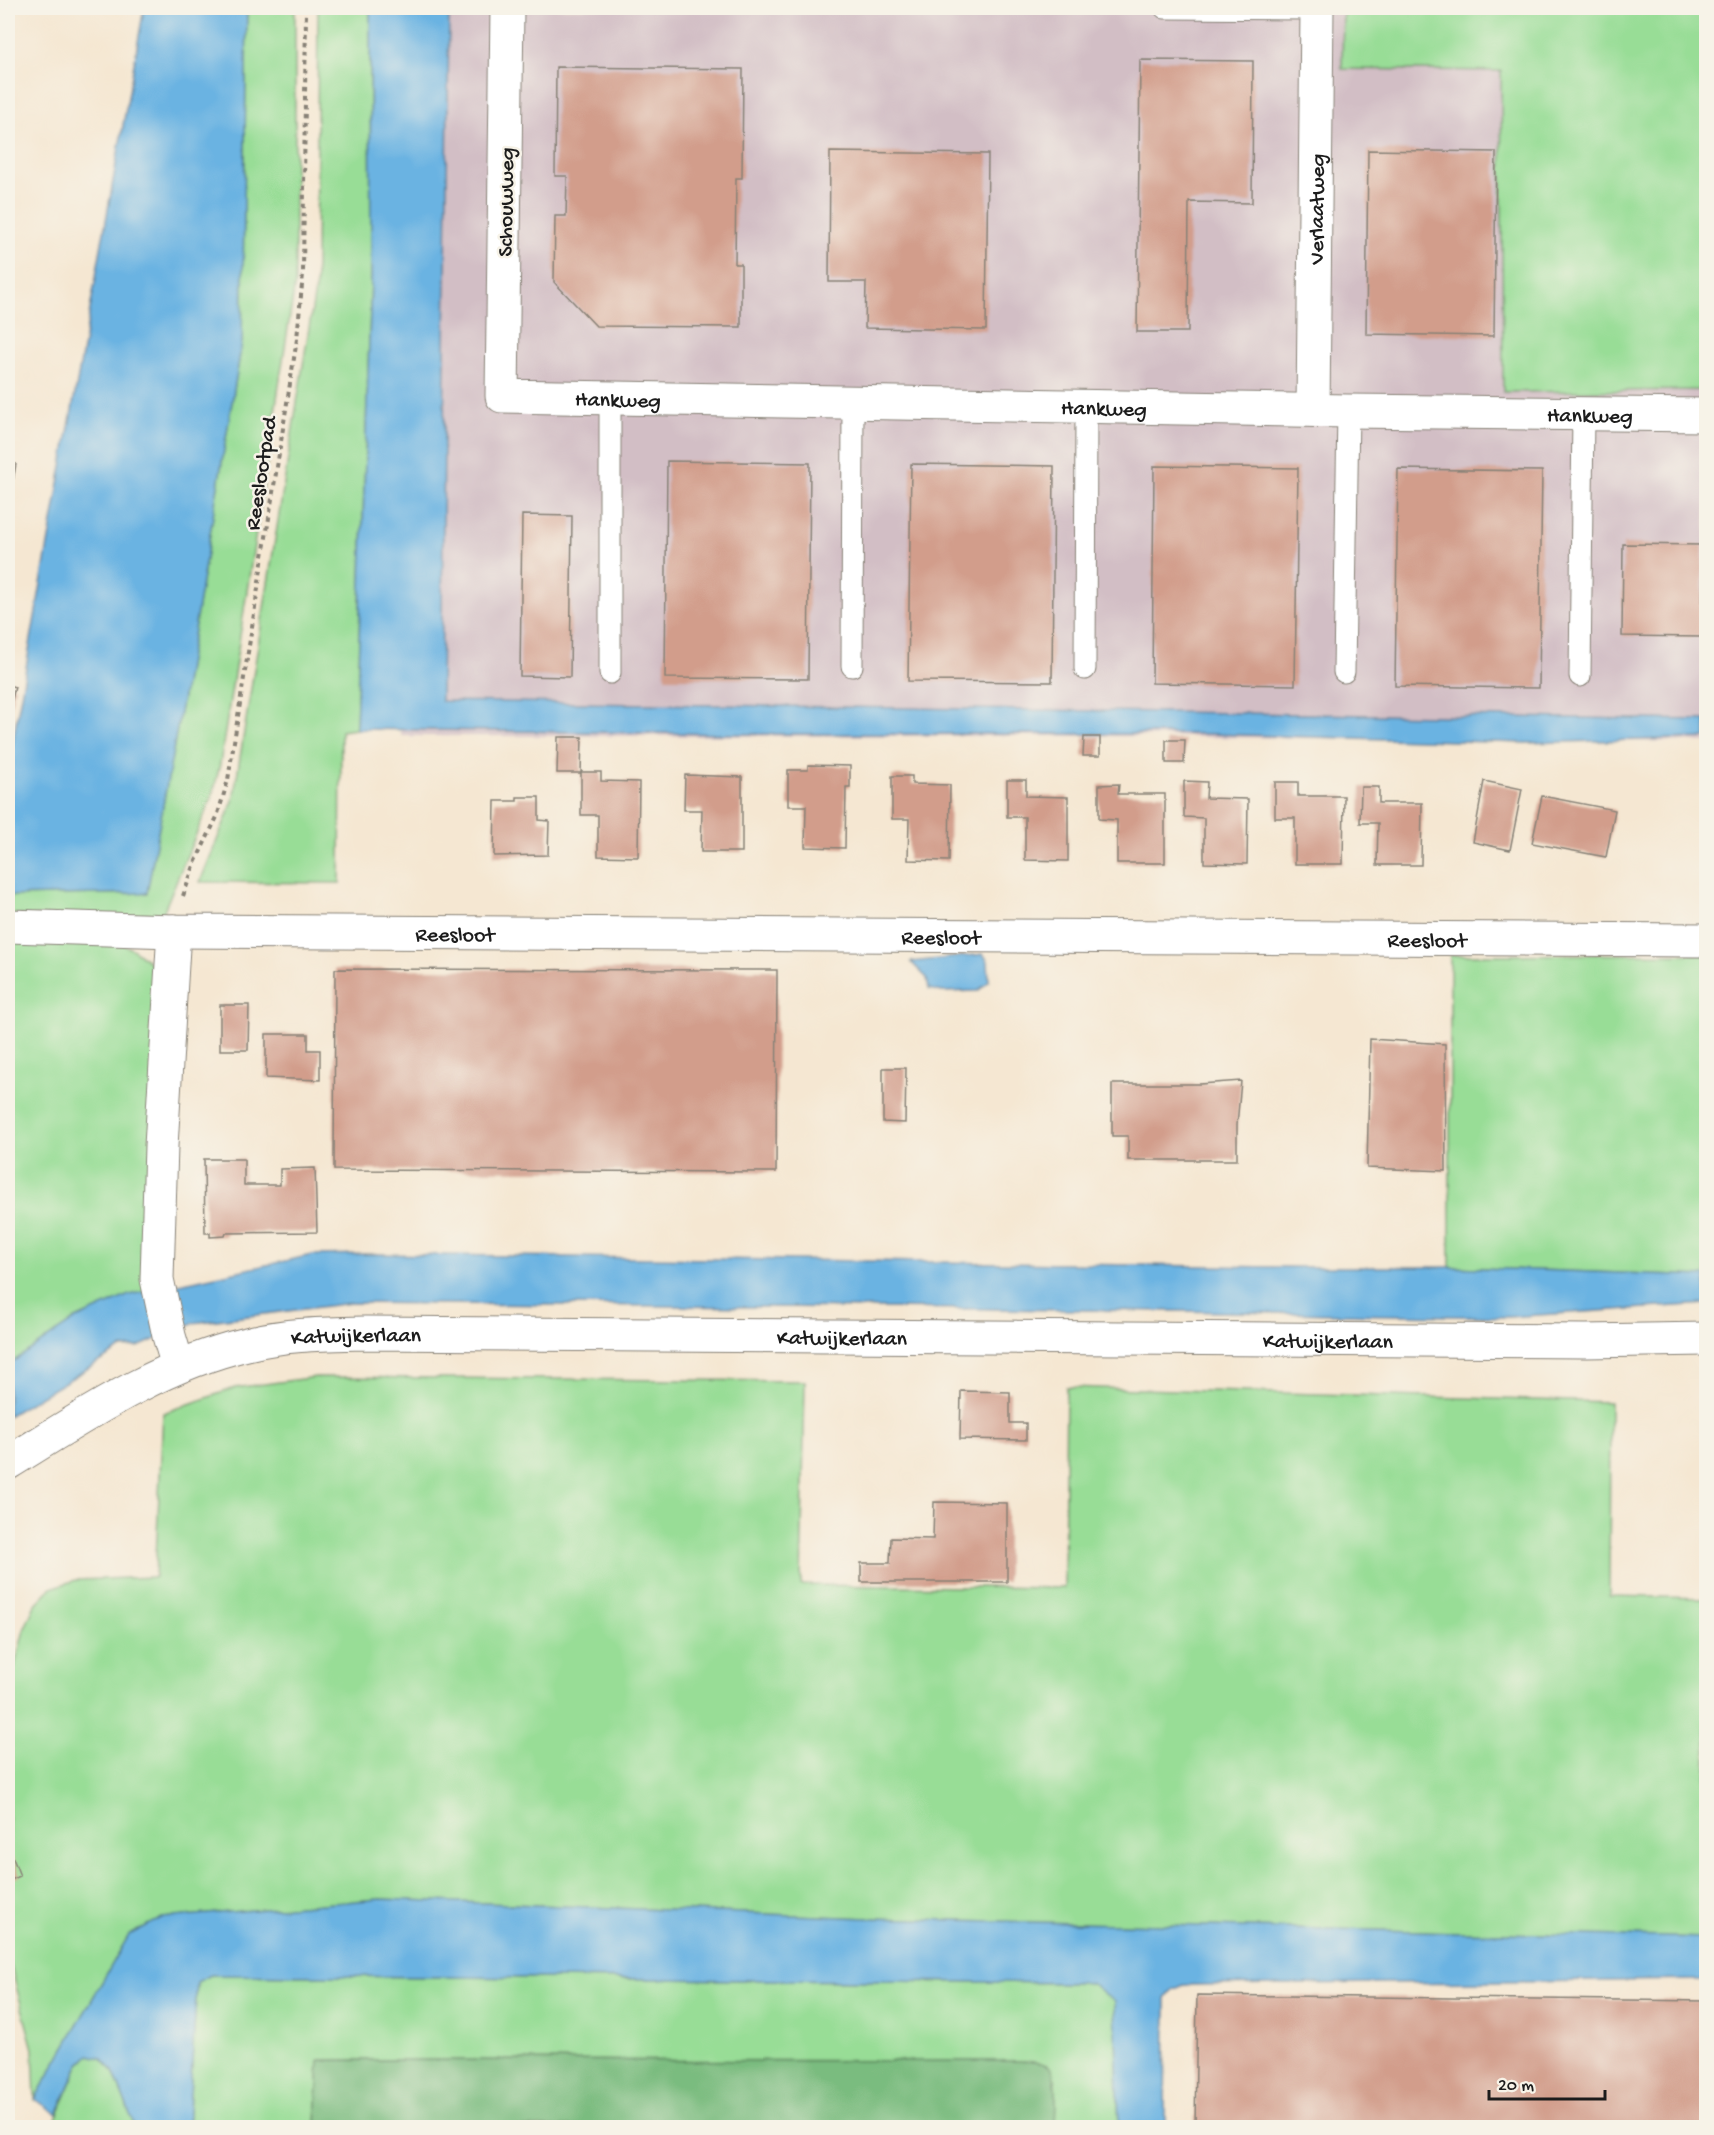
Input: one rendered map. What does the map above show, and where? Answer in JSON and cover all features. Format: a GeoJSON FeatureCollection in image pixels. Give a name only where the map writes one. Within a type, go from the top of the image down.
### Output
{"type":"FeatureCollection","features":[{"type":"Feature","properties":{"kind":"street","name":"Schouwweg"},"geometry":{"type":"LineString","coordinates":[[502,396],[507,8]]}},
{"type":"Feature","properties":{"kind":"street","name":"Verlaatweg"},"geometry":{"type":"LineString","coordinates":[[1313,410],[1317,8]]}},
{"type":"Feature","properties":{"kind":"street","name":"Hankweg"},"geometry":{"type":"LineString","coordinates":[[502,396],[1707,415]]}},
{"type":"Feature","properties":{"kind":"street","name":"Reesloot"},"geometry":{"type":"LineString","coordinates":[[8,926],[174,931],[1707,940]]}},
{"type":"Feature","properties":{"kind":"street"},"geometry":{"type":"LineString","coordinates":[[174,931],[161,1146],[157,1279],[174,1351]]}},
{"type":"Feature","properties":{"kind":"street","name":"Katwijkerlaan"},"geometry":{"type":"LineString","coordinates":[[8,1463],[119,1394],[174,1351],[313,1334],[1586,1341],[1707,1339]]}},
{"type":"Feature","properties":{"kind":"lane"},"geometry":{"type":"LineString","coordinates":[[1165,8],[1317,8]]}},
{"type":"Feature","properties":{"kind":"lane"},"geometry":{"type":"LineString","coordinates":[[610,399],[610,674]]}},
{"type":"Feature","properties":{"kind":"lane"},"geometry":{"type":"LineString","coordinates":[[852,666],[853,403]]}},
{"type":"Feature","properties":{"kind":"lane"},"geometry":{"type":"LineString","coordinates":[[1085,669],[1086,407]]}},
{"type":"Feature","properties":{"kind":"lane"},"geometry":{"type":"LineString","coordinates":[[1344,672],[1348,411]]}},
{"type":"Feature","properties":{"kind":"lane"},"geometry":{"type":"LineString","coordinates":[[1580,676],[1583,414]]}},
{"type":"Feature","properties":{"kind":"path","name":"Reeslootpad"},"geometry":{"type":"LineString","coordinates":[[174,931],[185,888],[217,817],[228,780],[297,339],[304,251],[306,8]]}},
{"type":"Feature","properties":{"kind":"shaded area"},"geometry":{"type":"Polygon","coordinates":[[[419,8],[1706,8],[1706,742],[1097,736],[401,736],[419,8]]]}},
{"type":"Feature","properties":{"kind":"green space"},"geometry":{"type":"Polygon","coordinates":[[[247,8],[295,8],[295,283],[220,764],[213,794],[160,920],[8,915],[8,896],[147,893],[183,696],[242,342],[247,8]]]}},
{"type":"Feature","properties":{"kind":"green space"},"geometry":{"type":"Polygon","coordinates":[[[318,8],[370,8],[371,280],[356,729],[341,731],[340,883],[200,882],[233,801],[316,284],[318,8]]]}},
{"type":"Feature","properties":{"kind":"green space"},"geometry":{"type":"Polygon","coordinates":[[[1343,8],[1706,8],[1706,390],[1503,392],[1501,71],[1342,69],[1343,8]]]}},
{"type":"Feature","properties":{"kind":"green space"},"geometry":{"type":"Polygon","coordinates":[[[8,939],[116,941],[134,950],[153,965],[159,995],[150,1289],[76,1319],[8,1365],[8,939]]]}},
{"type":"Feature","properties":{"kind":"green space"},"geometry":{"type":"Polygon","coordinates":[[[1706,954],[1706,1276],[1450,1267],[1450,955],[1706,954]]]}},
{"type":"Feature","properties":{"kind":"green space"},"geometry":{"type":"Polygon","coordinates":[[[316,1377],[805,1381],[801,1585],[1064,1588],[1066,1387],[1610,1402],[1609,1596],[1706,1598],[1706,1938],[868,1918],[380,1899],[163,1918],[129,1935],[35,2099],[33,2049],[8,1956],[8,1692],[24,1630],[35,1605],[51,1588],[76,1580],[155,1577],[163,1413],[235,1388],[316,1377]]]}},
{"type":"Feature","properties":{"kind":"green space"},"geometry":{"type":"Polygon","coordinates":[[[211,1975],[1092,1983],[1115,2002],[1119,2127],[1055,2127],[1056,2081],[1047,2065],[1024,2061],[319,2060],[316,2127],[188,2128],[197,1981],[211,1975]]]}},
{"type":"Feature","properties":{"kind":"green space"},"geometry":{"type":"Polygon","coordinates":[[[89,2055],[101,2058],[113,2071],[135,2127],[52,2128],[79,2065],[89,2055]]]}},
{"type":"Feature","properties":{"kind":"green space"},"geometry":{"type":"Polygon","coordinates":[[[319,2060],[1024,2061],[1043,2064],[1052,2070],[1056,2104],[1055,2127],[316,2127],[319,2060]]]}},
{"type":"Feature","properties":{"kind":"water"},"geometry":{"type":"Polygon","coordinates":[[[144,8],[247,8],[242,342],[183,696],[147,893],[8,896],[8,768],[144,8]]]}},
{"type":"Feature","properties":{"kind":"water"},"geometry":{"type":"Polygon","coordinates":[[[370,8],[449,8],[441,701],[1706,720],[1706,738],[1526,743],[1207,734],[736,734],[356,729],[371,280],[370,8]]]}},
{"type":"Feature","properties":{"kind":"water"},"geometry":{"type":"Polygon","coordinates":[[[983,954],[988,961],[989,981],[978,991],[942,992],[929,989],[927,978],[911,962],[983,954]]]}},
{"type":"Feature","properties":{"kind":"water"},"geometry":{"type":"Polygon","coordinates":[[[312,1255],[1274,1267],[1450,1267],[1706,1276],[1706,1304],[1508,1317],[1177,1311],[351,1303],[193,1323],[138,1347],[122,1348],[8,1416],[8,1365],[76,1319],[129,1295],[312,1255]]]}},
{"type":"Feature","properties":{"kind":"water"},"geometry":{"type":"Polygon","coordinates":[[[380,1899],[868,1918],[1706,1938],[1706,1980],[1184,1985],[1172,1990],[1166,1999],[1165,2127],[1119,2128],[1115,2002],[1092,1983],[211,1975],[197,1982],[188,2127],[135,2127],[113,2071],[101,2058],[89,2055],[79,2065],[57,2114],[35,2099],[129,1935],[162,1918],[380,1899]]]}},
{"type":"Feature","properties":{"kind":"building"},"geometry":{"type":"Polygon","coordinates":[[[1140,60],[1253,61],[1252,203],[1189,202],[1188,332],[1137,332],[1140,60]]]}},
{"type":"Feature","properties":{"kind":"building"},"geometry":{"type":"Polygon","coordinates":[[[556,67],[743,69],[742,178],[736,178],[735,264],[741,264],[741,327],[596,326],[554,282],[555,216],[566,216],[567,176],[555,176],[556,67]]]}},
{"type":"Feature","properties":{"kind":"building"},"geometry":{"type":"Polygon","coordinates":[[[1368,150],[1496,152],[1494,336],[1366,334],[1368,150]]]}},
{"type":"Feature","properties":{"kind":"building"},"geometry":{"type":"Polygon","coordinates":[[[830,152],[988,154],[986,330],[865,328],[866,282],[829,282],[830,152]]]}},
{"type":"Feature","properties":{"kind":"building"},"geometry":{"type":"Polygon","coordinates":[[[667,461],[810,463],[808,679],[665,678],[667,461]]]}},
{"type":"Feature","properties":{"kind":"building"},"geometry":{"type":"Polygon","coordinates":[[[8,463],[16,464],[9,505],[8,505],[8,463]]]}},
{"type":"Feature","properties":{"kind":"building"},"geometry":{"type":"Polygon","coordinates":[[[911,464],[1054,466],[1052,682],[908,681],[911,464]]]}},
{"type":"Feature","properties":{"kind":"building"},"geometry":{"type":"Polygon","coordinates":[[[1154,466],[1298,468],[1295,685],[1152,683],[1154,466]]]}},
{"type":"Feature","properties":{"kind":"building"},"geometry":{"type":"Polygon","coordinates":[[[1398,469],[1542,471],[1539,688],[1395,686],[1398,469]]]}},
{"type":"Feature","properties":{"kind":"building"},"geometry":{"type":"Polygon","coordinates":[[[522,515],[572,516],[570,677],[520,676],[522,515]]]}},
{"type":"Feature","properties":{"kind":"building"},"geometry":{"type":"Polygon","coordinates":[[[1623,544],[1703,545],[1702,637],[1622,636],[1623,544]]]}},
{"type":"Feature","properties":{"kind":"building"},"geometry":{"type":"Polygon","coordinates":[[[8,685],[15,687],[9,711],[8,710],[8,685]]]}},
{"type":"Feature","properties":{"kind":"building"},"geometry":{"type":"Polygon","coordinates":[[[558,737],[582,737],[581,773],[557,773],[558,737]]]}},
{"type":"Feature","properties":{"kind":"building"},"geometry":{"type":"Polygon","coordinates":[[[1084,737],[1100,737],[1100,756],[1083,756],[1084,737]]]}},
{"type":"Feature","properties":{"kind":"building"},"geometry":{"type":"Polygon","coordinates":[[[1166,740],[1185,740],[1184,763],[1166,763],[1166,740]]]}},
{"type":"Feature","properties":{"kind":"building"},"geometry":{"type":"Polygon","coordinates":[[[808,765],[850,766],[850,787],[846,787],[845,848],[805,847],[806,806],[788,806],[788,770],[808,770],[808,765]]]}},
{"type":"Feature","properties":{"kind":"building"},"geometry":{"type":"Polygon","coordinates":[[[581,772],[601,772],[601,781],[639,782],[638,857],[598,856],[598,815],[581,815],[581,772]]]}},
{"type":"Feature","properties":{"kind":"building"},"geometry":{"type":"Polygon","coordinates":[[[685,775],[742,777],[742,852],[701,852],[702,810],[684,810],[685,775]]]}},
{"type":"Feature","properties":{"kind":"building"},"geometry":{"type":"Polygon","coordinates":[[[892,776],[912,776],[912,784],[950,785],[949,861],[908,860],[909,819],[892,819],[892,776]]]}},
{"type":"Feature","properties":{"kind":"building"},"geometry":{"type":"Polygon","coordinates":[[[1007,780],[1026,780],[1026,796],[1068,797],[1068,861],[1025,860],[1025,817],[1007,817],[1007,780]]]}},
{"type":"Feature","properties":{"kind":"building"},"geometry":{"type":"Polygon","coordinates":[[[1184,781],[1207,782],[1206,798],[1248,799],[1247,864],[1204,863],[1204,818],[1184,817],[1184,781]]]}},
{"type":"Feature","properties":{"kind":"building"},"geometry":{"type":"Polygon","coordinates":[[[1484,781],[1522,789],[1510,850],[1473,842],[1484,781]]]}},
{"type":"Feature","properties":{"kind":"building"},"geometry":{"type":"Polygon","coordinates":[[[1275,782],[1298,782],[1298,796],[1344,796],[1343,864],[1295,864],[1295,818],[1275,818],[1275,782]]]}},
{"type":"Feature","properties":{"kind":"building"},"geometry":{"type":"Polygon","coordinates":[[[1119,784],[1118,794],[1165,794],[1165,863],[1117,863],[1117,820],[1099,819],[1099,785],[1119,784]]]}},
{"type":"Feature","properties":{"kind":"building"},"geometry":{"type":"Polygon","coordinates":[[[1361,787],[1379,787],[1379,803],[1422,803],[1421,865],[1377,865],[1378,823],[1360,823],[1361,787]]]}},
{"type":"Feature","properties":{"kind":"building"},"geometry":{"type":"Polygon","coordinates":[[[1542,796],[1615,810],[1606,857],[1532,843],[1542,796]]]}},
{"type":"Feature","properties":{"kind":"building"},"geometry":{"type":"Polygon","coordinates":[[[517,797],[539,797],[539,820],[549,821],[548,855],[494,856],[495,801],[517,801],[517,797]]]}},
{"type":"Feature","properties":{"kind":"building"},"geometry":{"type":"Polygon","coordinates":[[[335,969],[777,970],[776,1172],[334,1170],[335,969]]]}},
{"type":"Feature","properties":{"kind":"building"},"geometry":{"type":"Polygon","coordinates":[[[220,1005],[249,1005],[248,1050],[220,1050],[220,1005]]]}},
{"type":"Feature","properties":{"kind":"building"},"geometry":{"type":"Polygon","coordinates":[[[266,1034],[308,1034],[308,1050],[320,1050],[320,1080],[266,1078],[266,1034]]]}},
{"type":"Feature","properties":{"kind":"building"},"geometry":{"type":"Polygon","coordinates":[[[1370,1039],[1445,1044],[1446,1171],[1367,1168],[1370,1039]]]}},
{"type":"Feature","properties":{"kind":"building"},"geometry":{"type":"Polygon","coordinates":[[[883,1068],[906,1068],[905,1123],[883,1122],[883,1068]]]}},
{"type":"Feature","properties":{"kind":"building"},"geometry":{"type":"Polygon","coordinates":[[[1241,1081],[1237,1160],[1128,1160],[1128,1136],[1112,1136],[1112,1084],[1200,1084],[1241,1081]]]}},
{"type":"Feature","properties":{"kind":"building"},"geometry":{"type":"Polygon","coordinates":[[[204,1159],[244,1159],[244,1185],[280,1185],[280,1169],[315,1168],[317,1232],[226,1233],[225,1236],[210,1237],[210,1233],[205,1233],[204,1159]]]}},
{"type":"Feature","properties":{"kind":"building"},"geometry":{"type":"Polygon","coordinates":[[[961,1391],[1010,1392],[1010,1423],[1026,1423],[1026,1440],[960,1439],[961,1391]]]}},
{"type":"Feature","properties":{"kind":"building"},"geometry":{"type":"Polygon","coordinates":[[[934,1502],[1007,1503],[1007,1582],[861,1582],[861,1563],[890,1563],[891,1538],[933,1539],[934,1502]]]}},
{"type":"Feature","properties":{"kind":"building"},"geometry":{"type":"Polygon","coordinates":[[[13,1858],[20,1876],[8,1881],[8,1860],[13,1858]]]}},
{"type":"Feature","properties":{"kind":"building"},"geometry":{"type":"Polygon","coordinates":[[[1197,1995],[1706,2001],[1706,2128],[1195,2128],[1197,1995]]]}}]}
